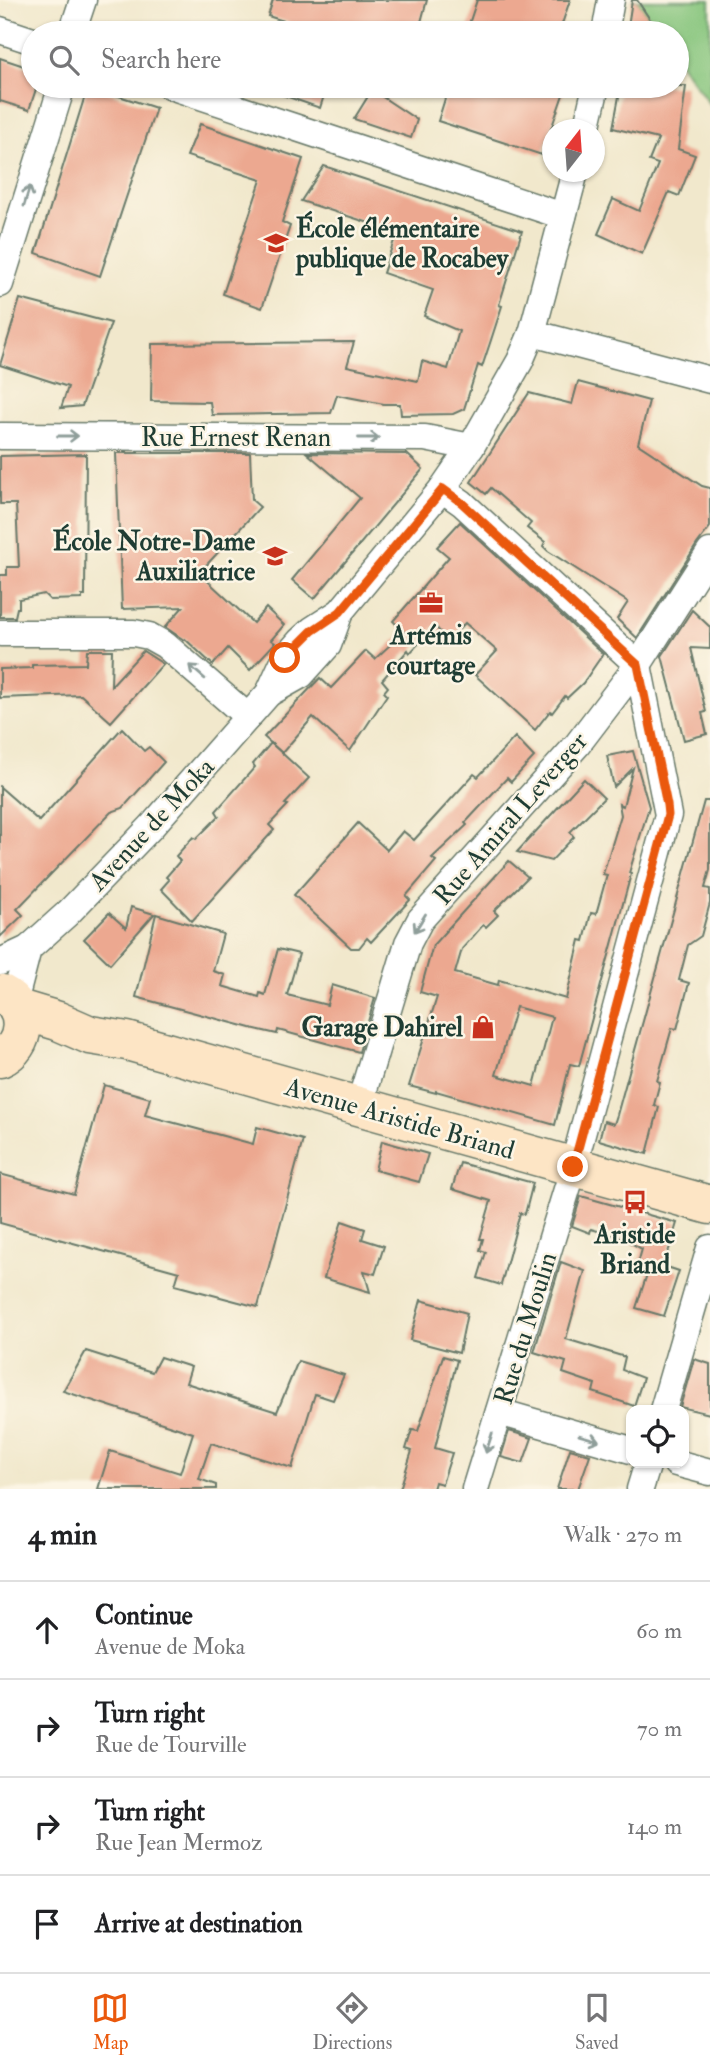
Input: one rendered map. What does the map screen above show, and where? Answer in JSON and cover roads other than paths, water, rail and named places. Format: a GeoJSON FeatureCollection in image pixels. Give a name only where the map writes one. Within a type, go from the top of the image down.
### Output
{"type":"FeatureCollection","features":[{"type":"Feature","properties":{"kind":"main road","name":"Avenue Aristide Briand"},"geometry":{"type":"LineString","coordinates":[[11,1002],[90,1035],[127,1041],[710,1205]]}},
{"type":"Feature","properties":{"kind":"main road"},"geometry":{"type":"LineString","coordinates":[[6,1054],[22,1031],[22,1019],[11,1002]]}},
{"type":"Feature","properties":{"kind":"main road","name":"Avenue Aristide Briand"},"geometry":{"type":"LineString","coordinates":[[6,1054],[90,1035]]}},
{"type":"Feature","properties":{"kind":"street"},"geometry":{"type":"LineString","coordinates":[[76,21],[83,0]]}},
{"type":"Feature","properties":{"kind":"street"},"geometry":{"type":"LineString","coordinates":[[607,21],[611,0]]}},
{"type":"Feature","properties":{"kind":"street"},"geometry":{"type":"LineString","coordinates":[[0,30],[21,37]]}},
{"type":"Feature","properties":{"kind":"street"},"geometry":{"type":"LineString","coordinates":[[0,284],[58,98]]}},
{"type":"Feature","properties":{"kind":"street"},"geometry":{"type":"LineString","coordinates":[[206,98],[564,216]]}},
{"type":"Feature","properties":{"kind":"street"},"geometry":{"type":"LineString","coordinates":[[588,119],[593,98]]}},
{"type":"Feature","properties":{"kind":"street","name":"Avenue de Moka"},"geometry":{"type":"LineString","coordinates":[[0,962],[28,949],[68,913],[133,845],[268,693],[301,675],[328,645],[340,612],[443,489],[471,447],[520,360],[532,332],[572,182]]}},
{"type":"Feature","properties":{"kind":"street"},"geometry":{"type":"LineString","coordinates":[[532,332],[710,380]]}},
{"type":"Feature","properties":{"kind":"street","name":"Rue Ernest Renan"},"geometry":{"type":"LineString","coordinates":[[0,436],[425,438],[471,447]]}},
{"type":"Feature","properties":{"kind":"street"},"geometry":{"type":"LineString","coordinates":[[443,489],[462,503],[638,665]]}},
{"type":"Feature","properties":{"kind":"street","name":"Rue Amiral Leverger"},"geometry":{"type":"LineString","coordinates":[[359,1106],[408,943],[420,920],[577,745],[638,665],[710,552]]}},
{"type":"Feature","properties":{"kind":"street"},"geometry":{"type":"LineString","coordinates":[[0,634],[134,633],[149,636],[165,645],[248,717]]}},
{"type":"Feature","properties":{"kind":"street","name":"Rue du Moulin"},"geometry":{"type":"LineString","coordinates":[[474,1489],[573,1167],[668,815],[638,665]]}},
{"type":"Feature","properties":{"kind":"street"},"geometry":{"type":"LineString","coordinates":[[11,1002],[28,949]]}},
{"type":"Feature","properties":{"kind":"street"},"geometry":{"type":"LineString","coordinates":[[664,1405],[710,1248]]}},
{"type":"Feature","properties":{"kind":"street"},"geometry":{"type":"LineString","coordinates":[[499,1412],[626,1449]]}},
{"type":"Feature","properties":{"kind":"street"},"geometry":{"type":"LineString","coordinates":[[689,1466],[710,1472]]}},
{"type":"Feature","properties":{"kind":"street"},"geometry":{"type":"LineString","coordinates":[[640,1489],[646,1468]]}},
{"type":"Feature","properties":{"kind":"place","name":"École élémentaire publique de Rocabey"},"geometry":{"type":"Point","coordinates":[276,243]}},
{"type":"Feature","properties":{"kind":"place","name":"École Notre-Dame Auxiliatrice"},"geometry":{"type":"Point","coordinates":[275,556]}},
{"type":"Feature","properties":{"kind":"place","name":"Artémis courtage"},"geometry":{"type":"Point","coordinates":[431,603]}},
{"type":"Feature","properties":{"kind":"place","name":"Garage Dahirel"},"geometry":{"type":"Point","coordinates":[483,1027]}},
{"type":"Feature","properties":{"kind":"place","name":"Aristide Briand"},"geometry":{"type":"Point","coordinates":[635,1202]}}]}
